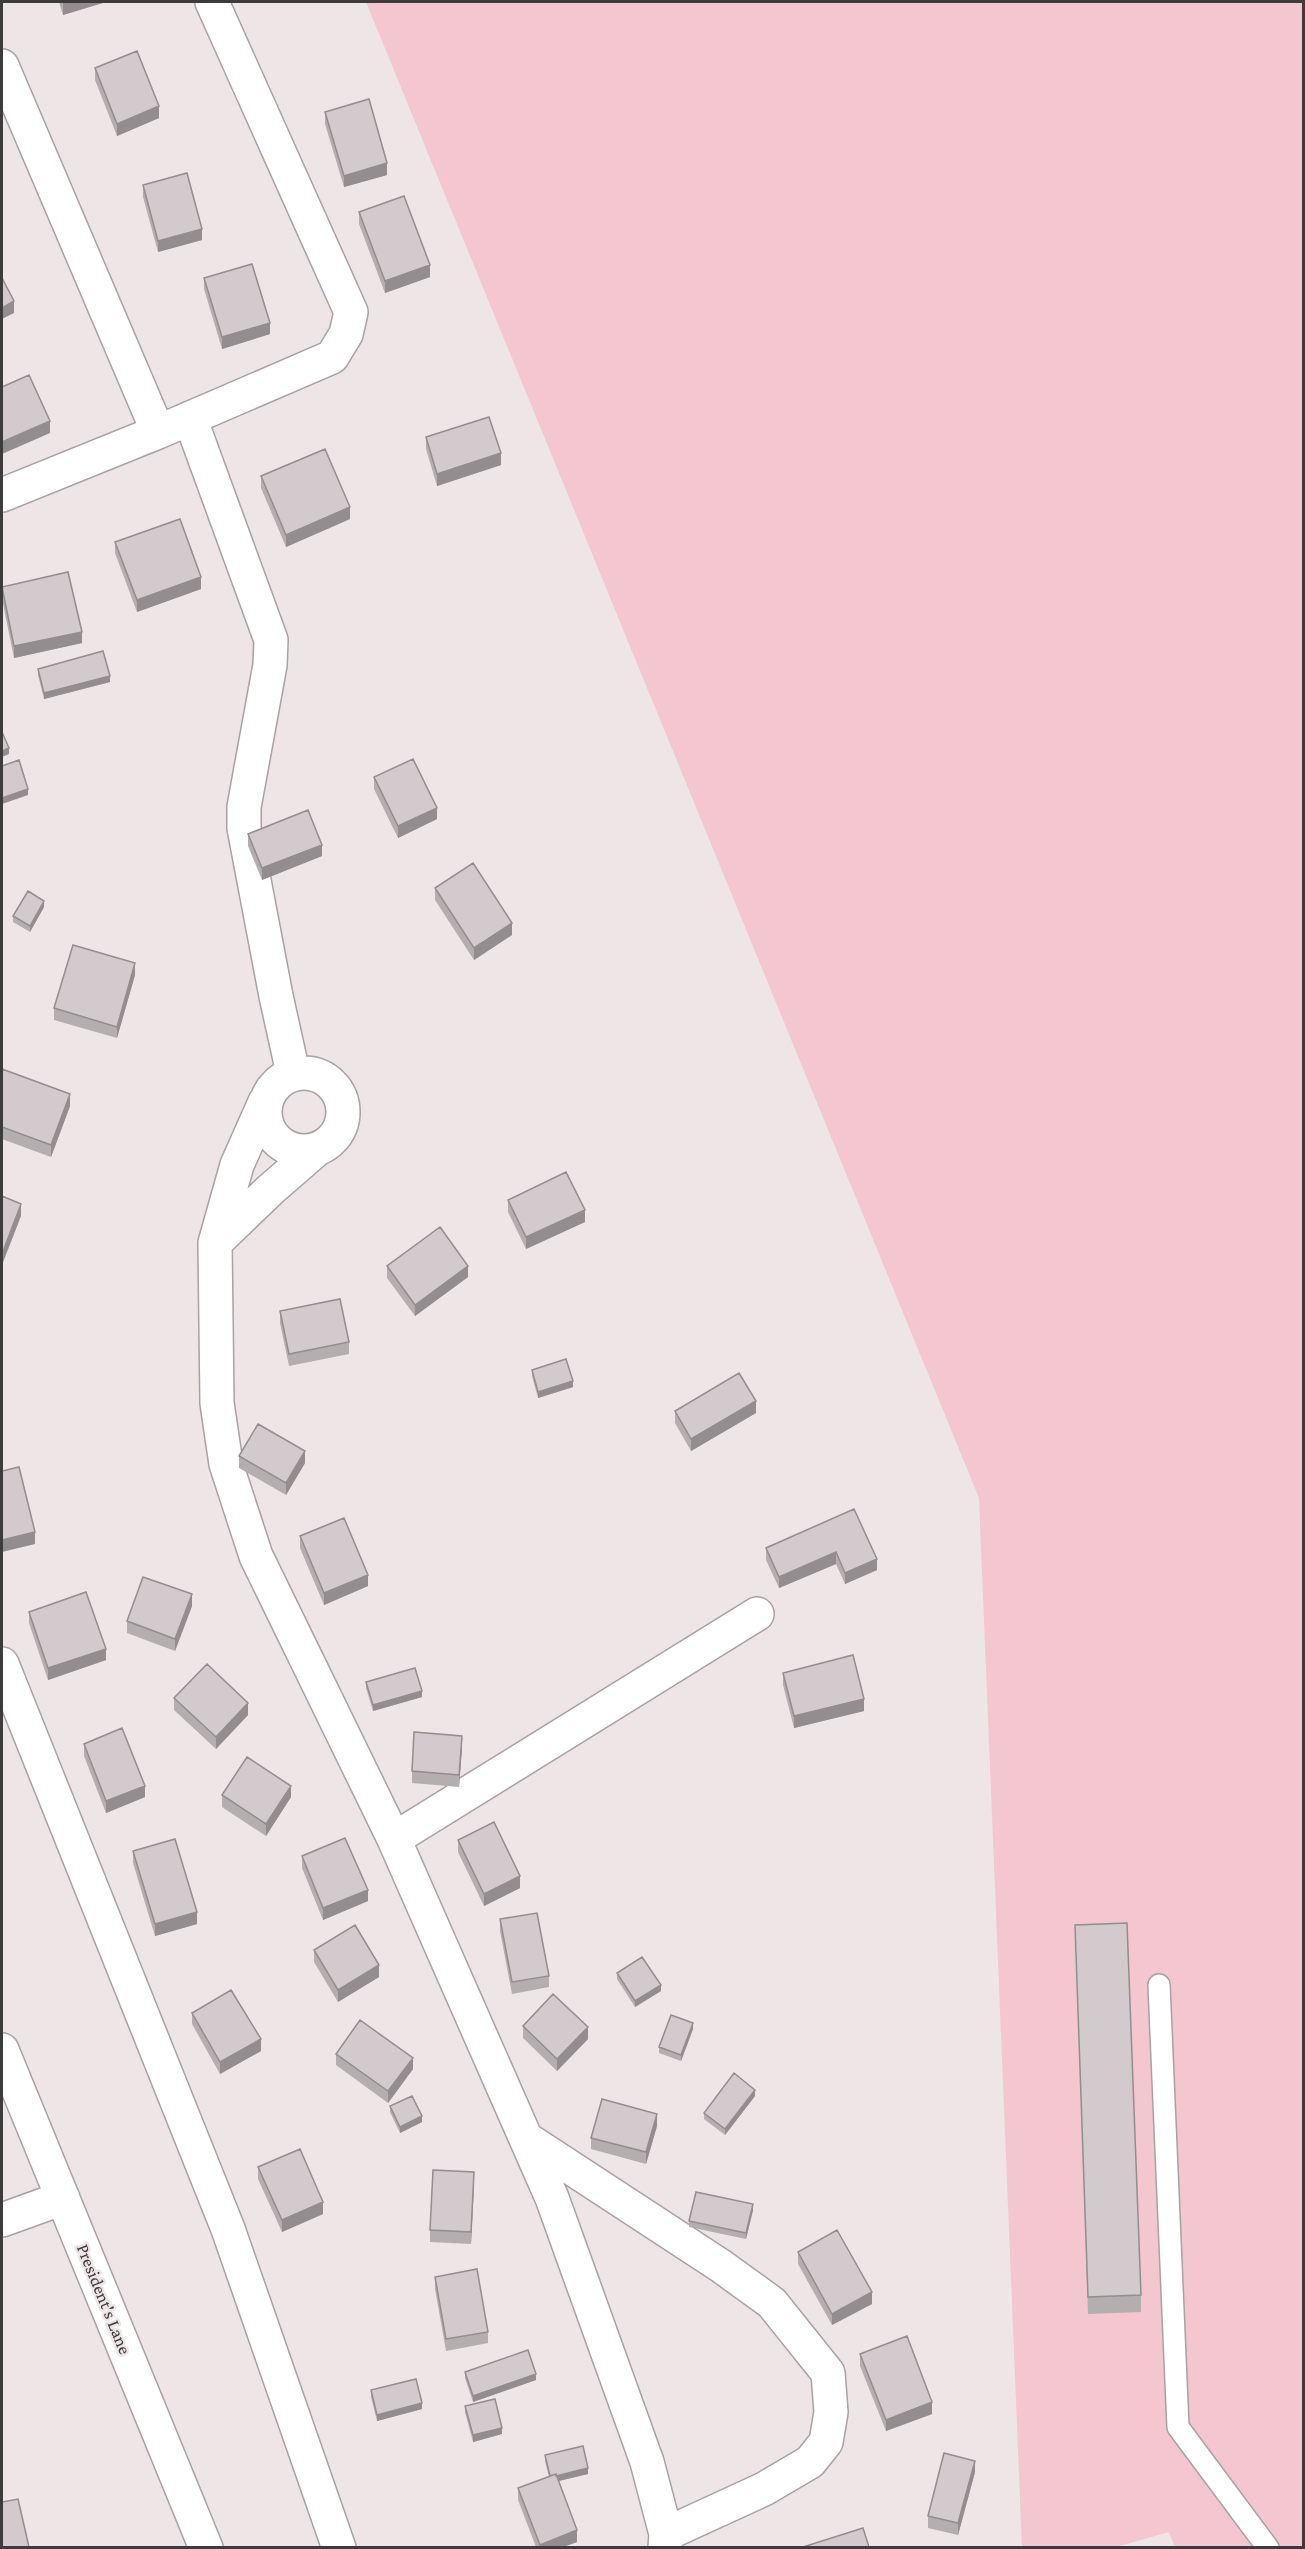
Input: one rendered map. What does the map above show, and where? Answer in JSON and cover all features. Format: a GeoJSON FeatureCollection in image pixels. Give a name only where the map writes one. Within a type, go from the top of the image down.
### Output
{"type":"FeatureCollection","features":[{"type":"Feature","properties":{"kind":"street"},"geometry":{"type":"LineString","coordinates":[[2,495],[158,432],[332,357],[346,334],[351,312],[212,2]]}},
{"type":"Feature","properties":{"kind":"street"},"geometry":{"type":"LineString","coordinates":[[2,66],[158,432]]}},
{"type":"Feature","properties":{"kind":"street"},"geometry":{"type":"LineString","coordinates":[[190,418],[271,640],[270,665],[244,807],[244,828],[293,1073]]}},
{"type":"Feature","properties":{"kind":"street"},"geometry":{"type":"LineString","coordinates":[[215,1243],[315,1150],[333,1140],[344,1122],[343,1101],[332,1083],[314,1073],[293,1073],[276,1084],[265,1102],[237,1165],[215,1243],[217,1403],[226,1464],[256,1556],[394,1839],[552,2198],[647,2462],[666,2541],[810,2462],[826,2442],[831,2412],[828,2373],[772,2303],[693,2247],[527,2139]]}},
{"type":"Feature","properties":{"kind":"street"},"geometry":{"type":"LineString","coordinates":[[265,1102],[266,1123],[276,1140],[295,1150],[315,1150]]}},
{"type":"Feature","properties":{"kind":"street"},"geometry":{"type":"LineString","coordinates":[[394,1839],[757,1614]]}},
{"type":"Feature","properties":{"kind":"street"},"geometry":{"type":"LineString","coordinates":[[2,1664],[228,2229],[339,2547]]}},
{"type":"Feature","properties":{"kind":"street","name":"President's Lane"},"geometry":{"type":"LineString","coordinates":[[2,2050],[206,2547]]}},
{"type":"Feature","properties":{"kind":"street"},"geometry":{"type":"LineString","coordinates":[[2,2220],[63,2198]]}},
{"type":"Feature","properties":{"kind":"lane"},"geometry":{"type":"LineString","coordinates":[[1159,1985],[1178,2427],[1268,2547]]}},
{"type":"Feature","properties":{"kind":"shaded area"},"geometry":{"type":"Polygon","coordinates":[[[366,2],[1303,2],[1303,2547],[1175,2547],[1169,2532],[1116,2547],[1022,2547],[979,1498],[366,2]]]}},
{"type":"Feature","properties":{"kind":"building"},"geometry":{"type":"Polygon","coordinates":[[[137,51],[159,106],[117,124],[95,68],[137,51]]]}},
{"type":"Feature","properties":{"kind":"building"},"geometry":{"type":"Polygon","coordinates":[[[369,99],[387,163],[344,176],[325,112],[369,99]]]}},
{"type":"Feature","properties":{"kind":"building"},"geometry":{"type":"Polygon","coordinates":[[[187,173],[202,229],[158,241],[143,185],[187,173]]]}},
{"type":"Feature","properties":{"kind":"building"},"geometry":{"type":"Polygon","coordinates":[[[404,196],[430,265],[385,281],[359,212],[404,196]]]}},
{"type":"Feature","properties":{"kind":"building"},"geometry":{"type":"Polygon","coordinates":[[[252,264],[270,323],[222,337],[204,278],[252,264]]]}},
{"type":"Feature","properties":{"kind":"building"},"geometry":{"type":"Polygon","coordinates":[[[2,278],[14,301],[2,308],[2,278]]]}},
{"type":"Feature","properties":{"kind":"building"},"geometry":{"type":"Polygon","coordinates":[[[29,375],[50,421],[2,442],[2,387],[29,375]]]}},
{"type":"Feature","properties":{"kind":"building"},"geometry":{"type":"Polygon","coordinates":[[[489,417],[501,453],[437,474],[426,437],[489,417]]]}},
{"type":"Feature","properties":{"kind":"building"},"geometry":{"type":"Polygon","coordinates":[[[325,449],[350,507],[286,535],[261,476],[325,449]]]}},
{"type":"Feature","properties":{"kind":"building"},"geometry":{"type":"Polygon","coordinates":[[[180,519],[201,577],[137,600],[115,542],[180,519]]]}},
{"type":"Feature","properties":{"kind":"building"},"geometry":{"type":"Polygon","coordinates":[[[68,572],[82,632],[14,646],[2,587],[68,572]]]}},
{"type":"Feature","properties":{"kind":"building"},"geometry":{"type":"Polygon","coordinates":[[[103,651],[110,676],[44,693],[38,669],[103,651]]]}},
{"type":"Feature","properties":{"kind":"building"},"geometry":{"type":"Polygon","coordinates":[[[2,732],[9,748],[2,751],[2,732]]]}},
{"type":"Feature","properties":{"kind":"building"},"geometry":{"type":"Polygon","coordinates":[[[413,759],[437,808],[398,826],[374,777],[413,759]]]}},
{"type":"Feature","properties":{"kind":"building"},"geometry":{"type":"Polygon","coordinates":[[[19,760],[28,789],[2,798],[2,766],[19,760]]]}},
{"type":"Feature","properties":{"kind":"building"},"geometry":{"type":"Polygon","coordinates":[[[308,810],[322,845],[262,868],[248,834],[308,810]]]}},
{"type":"Feature","properties":{"kind":"building"},"geometry":{"type":"Polygon","coordinates":[[[473,863],[512,923],[474,948],[435,888],[473,863]]]}},
{"type":"Feature","properties":{"kind":"building"},"geometry":{"type":"Polygon","coordinates":[[[28,891],[44,901],[30,926],[13,916],[28,891]]]}},
{"type":"Feature","properties":{"kind":"building"},"geometry":{"type":"Polygon","coordinates":[[[73,945],[135,963],[117,1027],[54,1008],[73,945]]]}},
{"type":"Feature","properties":{"kind":"building"},"geometry":{"type":"Polygon","coordinates":[[[2,1069],[70,1094],[51,1145],[2,1127],[2,1069]]]}},
{"type":"Feature","properties":{"kind":"building"},"geometry":{"type":"Polygon","coordinates":[[[566,1172],[585,1210],[526,1237],[508,1200],[566,1172]]]}},
{"type":"Feature","properties":{"kind":"building"},"geometry":{"type":"Polygon","coordinates":[[[2,1196],[21,1204],[2,1254],[2,1196]]]}},
{"type":"Feature","properties":{"kind":"building"},"geometry":{"type":"Polygon","coordinates":[[[440,1227],[468,1266],[415,1305],[387,1266],[440,1227]]]}},
{"type":"Feature","properties":{"kind":"building"},"geometry":{"type":"Polygon","coordinates":[[[340,1299],[349,1342],[289,1354],[280,1311],[340,1299]]]}},
{"type":"Feature","properties":{"kind":"building"},"geometry":{"type":"Polygon","coordinates":[[[566,1359],[573,1381],[538,1392],[532,1370],[566,1359]]]}},
{"type":"Feature","properties":{"kind":"building"},"geometry":{"type":"Polygon","coordinates":[[[739,1373],[756,1401],[691,1439],[675,1411],[739,1373]]]}},
{"type":"Feature","properties":{"kind":"building"},"geometry":{"type":"Polygon","coordinates":[[[258,1424],[305,1451],[286,1483],[239,1456],[258,1424]]]}},
{"type":"Feature","properties":{"kind":"building"},"geometry":{"type":"Polygon","coordinates":[[[19,1467],[35,1532],[2,1540],[2,1471],[19,1467]]]}},
{"type":"Feature","properties":{"kind":"building"},"geometry":{"type":"Polygon","coordinates":[[[854,1509],[877,1559],[845,1573],[836,1552],[779,1577],[766,1548],[854,1509]]]}},
{"type":"Feature","properties":{"kind":"building"},"geometry":{"type":"Polygon","coordinates":[[[344,1518],[368,1575],[324,1593],[300,1536],[344,1518]]]}},
{"type":"Feature","properties":{"kind":"building"},"geometry":{"type":"Polygon","coordinates":[[[143,1577],[192,1594],[175,1639],[127,1621],[143,1577]]]}},
{"type":"Feature","properties":{"kind":"building"},"geometry":{"type":"Polygon","coordinates":[[[86,1592],[106,1649],[48,1668],[29,1612],[86,1592]]]}},
{"type":"Feature","properties":{"kind":"building"},"geometry":{"type":"Polygon","coordinates":[[[853,1655],[864,1699],[794,1716],[783,1673],[853,1655]]]}},
{"type":"Feature","properties":{"kind":"building"},"geometry":{"type":"Polygon","coordinates":[[[207,1664],[248,1703],[216,1737],[174,1698],[207,1664]]]}},
{"type":"Feature","properties":{"kind":"building"},"geometry":{"type":"Polygon","coordinates":[[[415,1668],[422,1691],[373,1705],[366,1682],[415,1668]]]}},
{"type":"Feature","properties":{"kind":"building"},"geometry":{"type":"Polygon","coordinates":[[[122,1728],[145,1786],[106,1801],[84,1744],[122,1728]]]}},
{"type":"Feature","properties":{"kind":"building"},"geometry":{"type":"Polygon","coordinates":[[[414,1732],[462,1736],[459,1775],[412,1771],[414,1732]]]}},
{"type":"Feature","properties":{"kind":"building"},"geometry":{"type":"Polygon","coordinates":[[[247,1757],[291,1786],[266,1824],[222,1795],[247,1757]]]}},
{"type":"Feature","properties":{"kind":"building"},"geometry":{"type":"Polygon","coordinates":[[[494,1822],[520,1876],[484,1894],[458,1840],[494,1822]]]}},
{"type":"Feature","properties":{"kind":"building"},"geometry":{"type":"Polygon","coordinates":[[[345,1838],[368,1890],[323,1908],[302,1856],[345,1838]]]}},
{"type":"Feature","properties":{"kind":"building"},"geometry":{"type":"Polygon","coordinates":[[[175,1839],[197,1912],[155,1924],[133,1851],[175,1839]]]}},
{"type":"Feature","properties":{"kind":"building"},"geometry":{"type":"Polygon","coordinates":[[[537,1913],[549,1976],[512,1982],[500,1919],[537,1913]]]}},
{"type":"Feature","properties":{"kind":"building"},"geometry":{"type":"Polygon","coordinates":[[[1127,1923],[1141,2295],[1088,2297],[1075,1925],[1127,1923]]]}},
{"type":"Feature","properties":{"kind":"building"},"geometry":{"type":"Polygon","coordinates":[[[355,1925],[379,1965],[338,1990],[314,1950],[355,1925]]]}},
{"type":"Feature","properties":{"kind":"building"},"geometry":{"type":"Polygon","coordinates":[[[642,1957],[661,1985],[635,2001],[617,1973],[642,1957]]]}},
{"type":"Feature","properties":{"kind":"building"},"geometry":{"type":"Polygon","coordinates":[[[231,1990],[261,2039],[220,2062],[192,2013],[231,1990]]]}},
{"type":"Feature","properties":{"kind":"building"},"geometry":{"type":"Polygon","coordinates":[[[553,1994],[588,2027],[557,2059],[523,2026],[553,1994]]]}},
{"type":"Feature","properties":{"kind":"building"},"geometry":{"type":"Polygon","coordinates":[[[671,2015],[693,2023],[681,2055],[659,2047],[671,2015]]]}},
{"type":"Feature","properties":{"kind":"building"},"geometry":{"type":"Polygon","coordinates":[[[360,2020],[413,2058],[388,2091],[336,2054],[360,2020]]]}},
{"type":"Feature","properties":{"kind":"building"},"geometry":{"type":"Polygon","coordinates":[[[734,2073],[755,2090],[725,2129],[704,2113],[734,2073]]]}},
{"type":"Feature","properties":{"kind":"building"},"geometry":{"type":"Polygon","coordinates":[[[412,2096],[422,2116],[400,2127],[390,2106],[412,2096]]]}},
{"type":"Feature","properties":{"kind":"building"},"geometry":{"type":"Polygon","coordinates":[[[602,2099],[657,2114],[646,2152],[591,2138],[602,2099]]]}},
{"type":"Feature","properties":{"kind":"building"},"geometry":{"type":"Polygon","coordinates":[[[300,2149],[323,2202],[282,2220],[258,2167],[300,2149]]]}},
{"type":"Feature","properties":{"kind":"building"},"geometry":{"type":"Polygon","coordinates":[[[433,2170],[474,2172],[471,2232],[430,2230],[433,2170]]]}},
{"type":"Feature","properties":{"kind":"building"},"geometry":{"type":"Polygon","coordinates":[[[696,2192],[753,2204],[746,2233],[689,2221],[696,2192]]]}},
{"type":"Feature","properties":{"kind":"building"},"geometry":{"type":"Polygon","coordinates":[[[837,2230],[872,2292],[832,2314],[798,2252],[837,2230]]]}},
{"type":"Feature","properties":{"kind":"building"},"geometry":{"type":"Polygon","coordinates":[[[477,2269],[488,2332],[446,2339],[435,2277],[477,2269]]]}},
{"type":"Feature","properties":{"kind":"building"},"geometry":{"type":"Polygon","coordinates":[[[907,2336],[932,2402],[886,2420],[860,2354],[907,2336]]]}},
{"type":"Feature","properties":{"kind":"building"},"geometry":{"type":"Polygon","coordinates":[[[528,2350],[536,2374],[473,2396],[465,2372],[528,2350]]]}},
{"type":"Feature","properties":{"kind":"building"},"geometry":{"type":"Polygon","coordinates":[[[416,2379],[422,2403],[377,2415],[371,2390],[416,2379]]]}},
{"type":"Feature","properties":{"kind":"building"},"geometry":{"type":"Polygon","coordinates":[[[495,2399],[502,2428],[473,2435],[465,2406],[495,2399]]]}},
{"type":"Feature","properties":{"kind":"building"},"geometry":{"type":"Polygon","coordinates":[[[583,2446],[588,2468],[550,2476],[545,2455],[583,2446]]]}},
{"type":"Feature","properties":{"kind":"building"},"geometry":{"type":"Polygon","coordinates":[[[944,2453],[975,2461],[958,2523],[928,2516],[944,2453]]]}},
{"type":"Feature","properties":{"kind":"building"},"geometry":{"type":"Polygon","coordinates":[[[556,2474],[577,2530],[540,2545],[518,2488],[556,2474]]]}},
{"type":"Feature","properties":{"kind":"building"},"geometry":{"type":"Polygon","coordinates":[[[18,2499],[29,2547],[2,2547],[2,2502],[18,2499]]]}},
{"type":"Feature","properties":{"kind":"building"},"geometry":{"type":"Polygon","coordinates":[[[863,2528],[869,2547],[803,2547],[863,2528]]]}}]}
